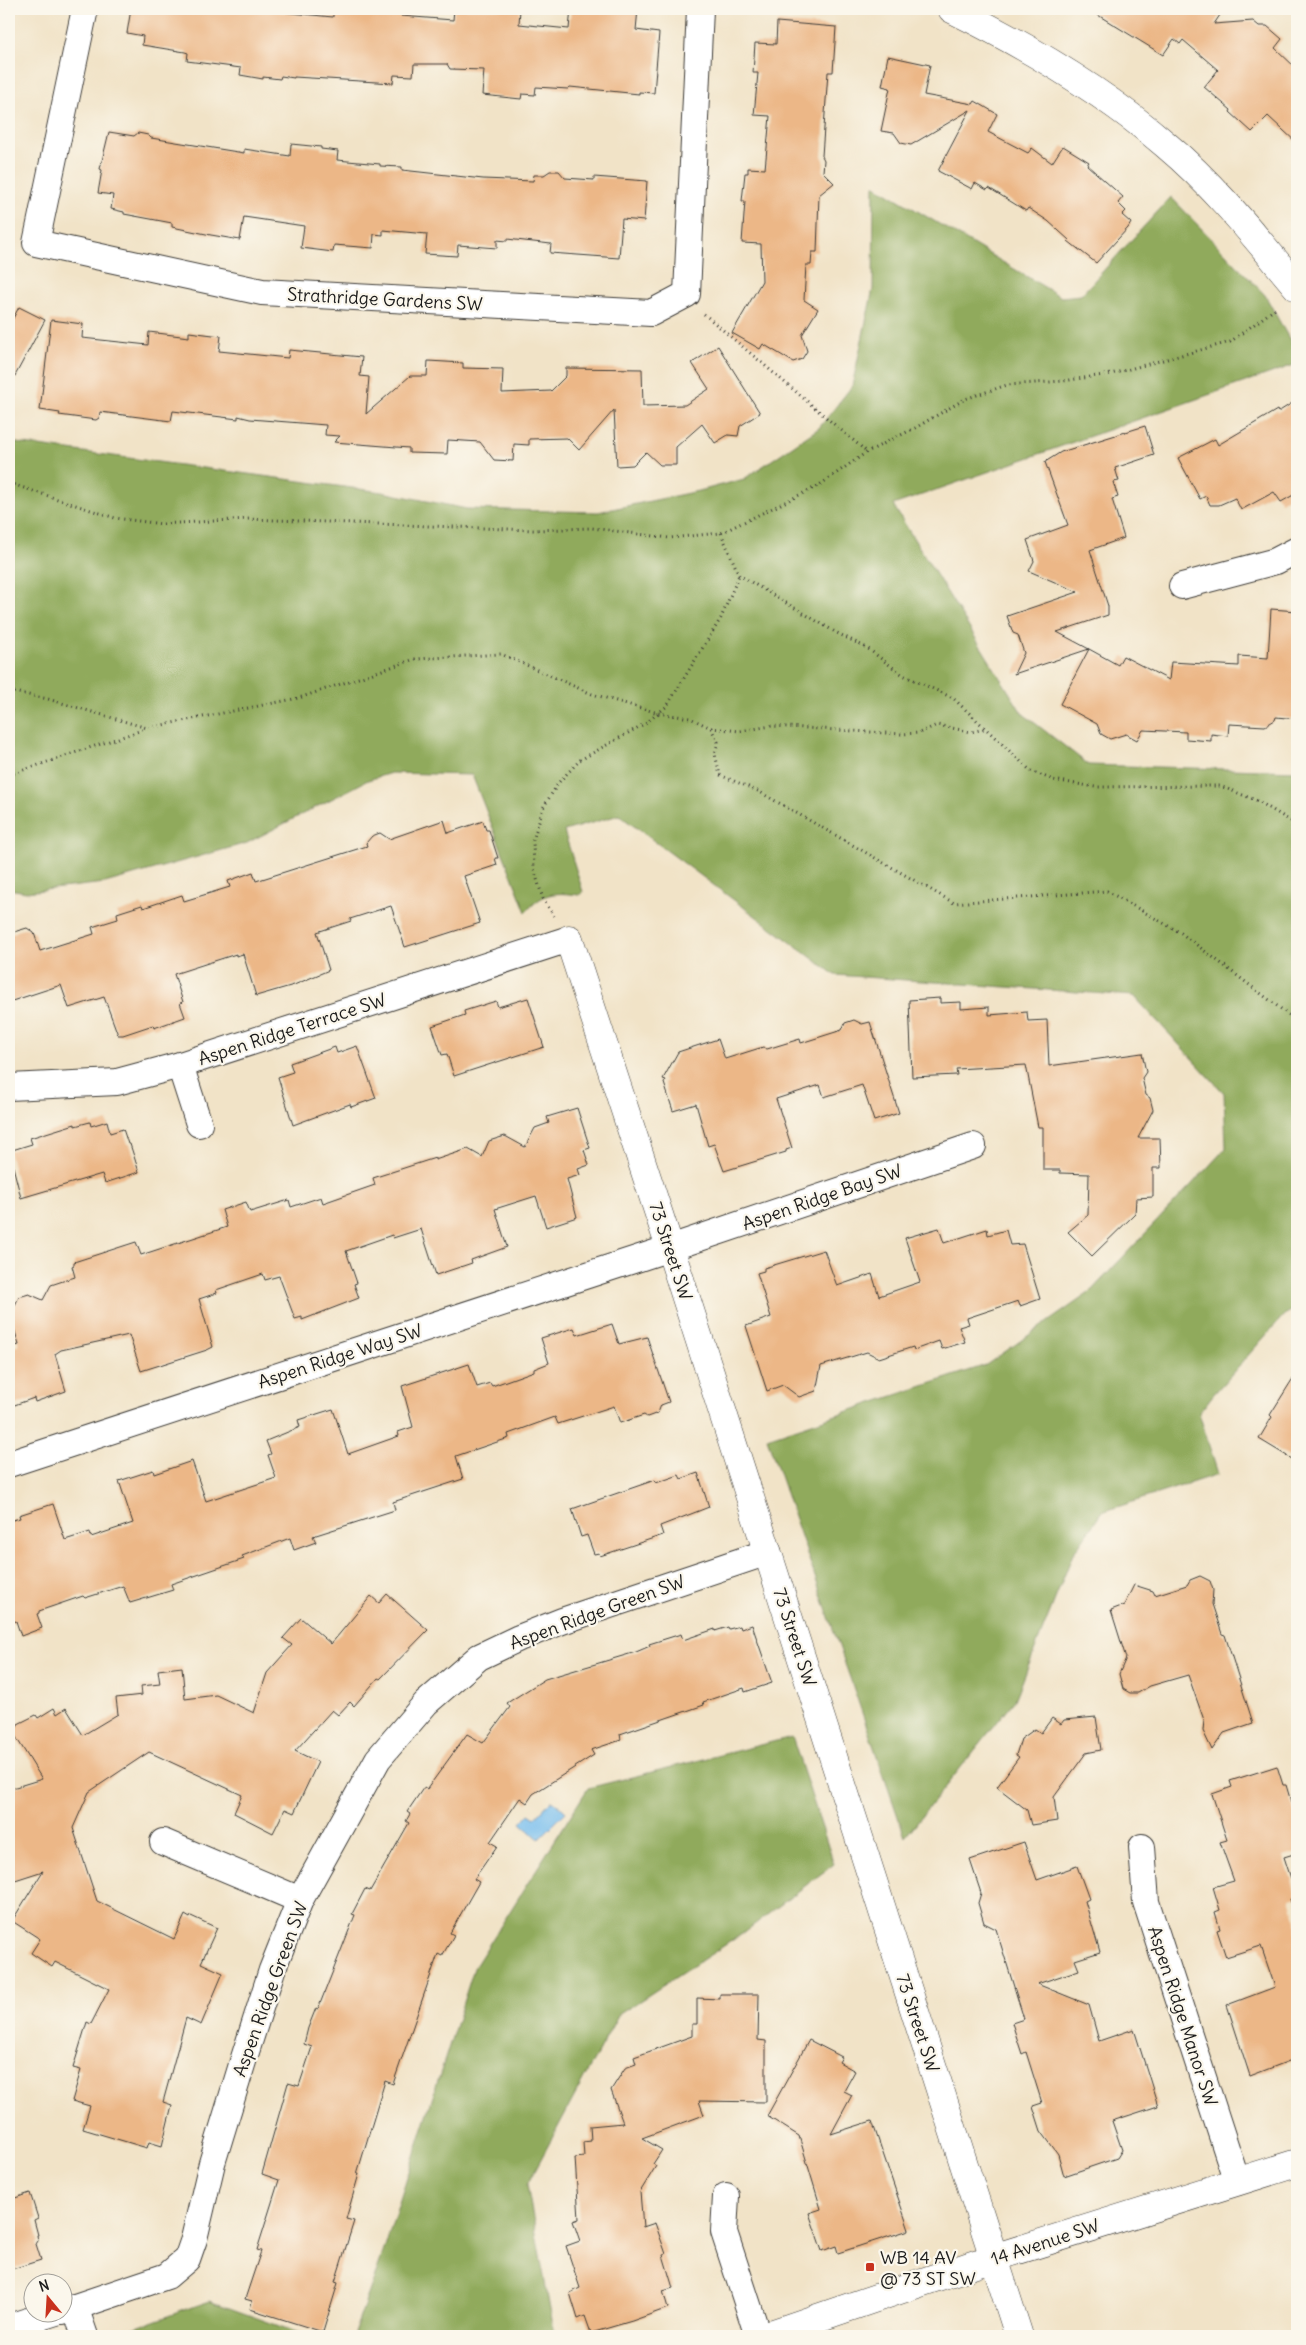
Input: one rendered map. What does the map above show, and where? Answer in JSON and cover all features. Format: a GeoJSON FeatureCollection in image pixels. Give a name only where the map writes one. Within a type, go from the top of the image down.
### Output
{"type":"FeatureCollection","features":[{"type":"Feature","properties":{"kind":"street","name":"Strathridge Gardens SW"},"geometry":{"type":"LineString","coordinates":[[85,9],[36,243],[262,292],[651,313],[687,294]]}},
{"type":"Feature","properties":{"kind":"street"},"geometry":{"type":"LineString","coordinates":[[687,294],[700,9]]}},
{"type":"Feature","properties":{"kind":"street"},"geometry":{"type":"LineString","coordinates":[[952,9],[1001,33],[1094,90],[1167,145],[1224,202],[1297,287]]}},
{"type":"Feature","properties":{"kind":"street"},"geometry":{"type":"LineString","coordinates":[[1182,586],[1276,562],[1297,550]]}},
{"type":"Feature","properties":{"kind":"street","name":"Aspen Ridge Terrace SW"},"geometry":{"type":"LineString","coordinates":[[9,1087],[117,1082],[180,1065],[569,939]]}},
{"type":"Feature","properties":{"kind":"street","name":"73 Street SW"},"geometry":{"type":"LineString","coordinates":[[569,939],[1019,2336]]}},
{"type":"Feature","properties":{"kind":"street"},"geometry":{"type":"LineString","coordinates":[[180,1065],[199,1124]]}},
{"type":"Feature","properties":{"kind":"street","name":"Aspen Ridge Bay SW"},"geometry":{"type":"LineString","coordinates":[[670,1248],[973,1146]]}},
{"type":"Feature","properties":{"kind":"street","name":"Aspen Ridge Way SW"},"geometry":{"type":"LineString","coordinates":[[9,1464],[670,1248]]}},
{"type":"Feature","properties":{"kind":"street","name":"Aspen Ridge Green SW"},"geometry":{"type":"LineString","coordinates":[[72,2308],[167,2276],[188,2259],[212,2163],[244,2058],[272,1970],[300,1900],[378,1759],[426,1703],[479,1657],[562,1620],[768,1552]]}},
{"type":"Feature","properties":{"kind":"street"},"geometry":{"type":"LineString","coordinates":[[163,1842],[300,1900]]}},
{"type":"Feature","properties":{"kind":"street","name":"Aspen Ridge Manor SW"},"geometry":{"type":"LineString","coordinates":[[1142,1847],[1146,1902],[1237,2182]]}},
{"type":"Feature","properties":{"kind":"street","name":"14 Avenue SW"},"geometry":{"type":"LineString","coordinates":[[765,2336],[993,2258],[1297,2163]]}},
{"type":"Feature","properties":{"kind":"street"},"geometry":{"type":"LineString","coordinates":[[726,2196],[724,2232],[758,2336]]}},
{"type":"Feature","properties":{"kind":"street"},"geometry":{"type":"LineString","coordinates":[[72,2319],[85,2336]]}},
{"type":"Feature","properties":{"kind":"street"},"geometry":{"type":"LineString","coordinates":[[9,2327],[25,2322]]}},
{"type":"Feature","properties":{"kind":"path"},"geometry":{"type":"LineString","coordinates":[[687,294],[702,311],[868,452]]}},
{"type":"Feature","properties":{"kind":"path"},"geometry":{"type":"LineString","coordinates":[[9,483],[116,518],[162,524],[249,519],[534,530],[592,528],[669,538],[722,533],[818,486],[868,452],[965,399],[1008,385],[1063,381],[1111,374],[1230,342],[1275,309]]}},
{"type":"Feature","properties":{"kind":"path"},"geometry":{"type":"LineString","coordinates":[[722,533],[739,575],[837,633],[868,648],[903,675],[953,698],[1031,771],[1053,780],[1095,786],[1220,786],[1258,802],[1297,825]]}},
{"type":"Feature","properties":{"kind":"path"},"geometry":{"type":"LineString","coordinates":[[569,939],[543,899],[534,869],[533,840],[543,808],[560,782],[580,760],[646,723],[667,706],[722,618],[739,575]]}},
{"type":"Feature","properties":{"kind":"path"},"geometry":{"type":"LineString","coordinates":[[9,775],[147,728],[299,698],[415,659],[501,654],[592,694],[658,713],[690,718],[711,728],[740,731],[772,726],[902,734],[919,733],[937,725],[971,732],[984,729]]}},
{"type":"Feature","properties":{"kind":"path"},"geometry":{"type":"LineString","coordinates":[[9,691],[48,699],[147,728]]}},
{"type":"Feature","properties":{"kind":"path"},"geometry":{"type":"LineString","coordinates":[[711,728],[718,742],[714,754],[720,775],[758,791],[954,903],[1107,891],[1181,933],[1297,1020]]}},
{"type":"Feature","properties":{"kind":"green space"},"geometry":{"type":"Polygon","coordinates":[[[874,185],[1061,297],[1081,295],[1171,197],[1265,295],[1297,353],[1297,364],[893,505],[1022,713],[1089,765],[1297,771],[1297,1308],[1284,1315],[1199,1413],[1218,1474],[1102,1512],[1073,1554],[1015,1700],[905,1837],[767,1438],[986,1365],[1089,1293],[1226,1148],[1224,1093],[1134,996],[835,975],[619,815],[564,831],[583,892],[579,895],[556,894],[544,897],[532,905],[526,912],[472,775],[391,773],[368,780],[247,843],[105,883],[26,892],[9,889],[9,442],[382,492],[467,509],[598,512],[703,490],[744,479],[819,428],[852,386],[873,289],[874,185]]]}},
{"type":"Feature","properties":{"kind":"green space"},"geometry":{"type":"Polygon","coordinates":[[[792,1737],[834,1864],[742,1934],[618,2015],[527,2185],[555,2336],[353,2336],[381,2259],[474,1968],[588,1788],[792,1737]]]}},
{"type":"Feature","properties":{"kind":"green space"},"geometry":{"type":"Polygon","coordinates":[[[210,2301],[307,2336],[124,2336],[123,2332],[210,2301]]]}},
{"type":"Feature","properties":{"kind":"water"},"geometry":{"type":"Polygon","coordinates":[[[551,1801],[554,1801],[566,1812],[539,1839],[521,1823],[529,1814],[535,1818],[551,1801]]]}},
{"type":"Feature","properties":{"kind":"building"},"geometry":{"type":"Polygon","coordinates":[[[131,9],[282,9],[281,12],[333,17],[333,9],[402,9],[401,16],[453,20],[454,9],[520,9],[519,24],[569,29],[571,9],[638,9],[636,30],[659,33],[654,93],[639,92],[639,94],[570,87],[568,89],[536,87],[535,95],[522,94],[521,99],[482,95],[484,70],[450,69],[447,64],[414,64],[413,76],[394,75],[393,83],[281,76],[280,79],[263,77],[263,79],[240,75],[241,68],[187,61],[188,53],[185,52],[142,45],[143,36],[127,33],[131,9]]]}},
{"type":"Feature","properties":{"kind":"building"},"geometry":{"type":"Polygon","coordinates":[[[1088,9],[1224,9],[1214,24],[1253,21],[1259,26],[1267,26],[1282,39],[1275,48],[1297,69],[1297,143],[1268,116],[1252,132],[1230,112],[1231,110],[1204,87],[1218,70],[1183,40],[1180,44],[1174,39],[1163,55],[1088,9]]]}},
{"type":"Feature","properties":{"kind":"building"},"geometry":{"type":"Polygon","coordinates":[[[777,22],[836,27],[833,72],[828,72],[822,156],[824,160],[823,172],[834,183],[819,195],[817,252],[812,252],[811,265],[806,265],[804,300],[818,309],[802,335],[807,351],[802,359],[793,362],[763,344],[760,349],[732,333],[762,281],[761,244],[742,243],[745,201],[742,201],[745,173],[748,173],[748,168],[765,169],[770,116],[754,115],[758,73],[753,73],[755,43],[776,44],[777,22]]]}},
{"type":"Feature","properties":{"kind":"building"},"geometry":{"type":"Polygon","coordinates":[[[888,56],[930,65],[924,95],[973,104],[975,101],[997,114],[988,132],[1028,153],[1032,148],[1052,163],[1063,146],[1089,162],[1087,165],[1123,197],[1118,203],[1126,211],[1122,215],[1131,223],[1128,228],[1096,263],[1068,241],[1048,221],[1028,208],[1026,211],[989,188],[987,190],[975,183],[972,189],[938,171],[970,110],[911,145],[901,143],[894,133],[881,131],[890,88],[882,86],[888,56]]]}},
{"type":"Feature","properties":{"kind":"building"},"geometry":{"type":"Polygon","coordinates":[[[109,132],[134,136],[138,133],[148,135],[151,138],[244,153],[244,149],[290,156],[291,144],[321,147],[321,149],[338,151],[337,160],[380,164],[380,166],[402,167],[402,170],[483,179],[533,181],[534,175],[544,175],[550,171],[559,171],[565,178],[594,180],[594,177],[647,181],[644,221],[622,219],[619,258],[550,253],[551,244],[507,239],[507,241],[497,240],[497,248],[458,245],[457,256],[425,254],[427,234],[383,230],[383,235],[374,234],[373,248],[334,245],[333,252],[301,248],[304,226],[244,217],[240,240],[172,227],[172,223],[124,214],[124,212],[111,209],[113,195],[98,193],[102,170],[100,169],[109,132]]]}},
{"type":"Feature","properties":{"kind":"building"},"geometry":{"type":"Polygon","coordinates":[[[19,307],[45,320],[9,387],[9,326],[19,307]]]}},
{"type":"Feature","properties":{"kind":"building"},"geometry":{"type":"Polygon","coordinates":[[[51,320],[83,324],[82,338],[148,345],[149,332],[189,337],[189,332],[221,336],[219,351],[288,358],[289,350],[362,357],[360,376],[369,377],[366,414],[410,376],[427,376],[428,361],[463,363],[463,368],[503,369],[502,393],[551,391],[566,376],[566,368],[642,369],[643,406],[685,405],[709,389],[692,363],[718,346],[760,413],[740,426],[738,436],[728,435],[715,443],[702,424],[676,447],[676,465],[660,465],[646,452],[633,465],[617,466],[614,410],[579,450],[567,438],[529,439],[529,445],[514,444],[513,461],[494,460],[480,442],[448,440],[447,454],[409,453],[409,448],[334,442],[340,436],[325,435],[326,425],[250,419],[238,416],[238,419],[173,411],[171,421],[100,412],[99,418],[96,420],[59,415],[60,413],[40,410],[51,320]]]}},
{"type":"Feature","properties":{"kind":"building"},"geometry":{"type":"Polygon","coordinates":[[[1297,400],[1297,493],[1281,502],[1274,492],[1241,510],[1235,498],[1219,505],[1210,505],[1206,496],[1200,499],[1178,458],[1215,439],[1218,445],[1297,400]]]}},
{"type":"Feature","properties":{"kind":"building"},"geometry":{"type":"Polygon","coordinates":[[[1145,426],[1154,455],[1115,468],[1119,481],[1113,482],[1118,497],[1112,499],[1124,538],[1090,550],[1108,606],[1108,615],[1057,632],[1089,649],[1014,674],[1024,653],[1018,635],[1013,633],[1007,616],[1078,592],[1029,571],[1034,561],[1027,540],[1068,525],[1045,462],[1061,452],[1145,426]]]}},
{"type":"Feature","properties":{"kind":"building"},"geometry":{"type":"Polygon","coordinates":[[[1271,609],[1297,611],[1297,719],[1276,717],[1275,720],[1265,726],[1229,724],[1228,736],[1211,734],[1211,741],[1186,739],[1186,732],[1143,730],[1137,740],[1126,734],[1110,739],[1101,734],[1097,724],[1060,704],[1089,649],[1118,665],[1123,656],[1169,680],[1171,662],[1239,666],[1239,656],[1268,658],[1271,609]]]}},
{"type":"Feature","properties":{"kind":"building"},"geometry":{"type":"Polygon","coordinates":[[[444,820],[448,833],[483,821],[486,830],[489,830],[498,858],[495,858],[497,865],[464,876],[480,923],[405,947],[391,906],[350,919],[351,921],[317,932],[329,970],[294,985],[256,996],[243,954],[236,956],[236,954],[174,974],[183,1002],[180,1003],[185,1017],[154,1028],[153,1025],[123,1035],[118,1035],[104,997],[69,1008],[61,985],[9,1002],[9,936],[17,931],[27,928],[34,933],[40,951],[94,934],[92,927],[118,919],[117,913],[142,905],[143,908],[182,895],[184,901],[230,887],[228,881],[253,872],[256,881],[367,846],[366,843],[372,836],[380,833],[389,839],[444,820]]]}},
{"type":"Feature","properties":{"kind":"building"},"geometry":{"type":"Polygon","coordinates":[[[528,998],[544,1047],[454,1076],[447,1054],[442,1055],[432,1026],[465,1015],[464,1011],[496,1001],[498,1007],[528,998]]]}},
{"type":"Feature","properties":{"kind":"building"},"geometry":{"type":"Polygon","coordinates":[[[940,998],[940,1003],[961,1002],[961,1009],[989,1007],[989,1015],[1027,1012],[1028,1021],[1047,1020],[1049,1066],[1142,1053],[1146,1072],[1142,1078],[1146,1095],[1150,1098],[1153,1110],[1138,1138],[1160,1138],[1161,1168],[1153,1168],[1153,1197],[1136,1198],[1135,1214],[1092,1256],[1068,1232],[1088,1215],[1089,1174],[1060,1173],[1060,1170],[1043,1170],[1043,1127],[1038,1127],[1026,1065],[956,1069],[957,1075],[912,1077],[909,1000],[940,998]]]}},
{"type":"Feature","properties":{"kind":"building"},"geometry":{"type":"Polygon","coordinates":[[[854,1020],[862,1024],[870,1022],[899,1113],[874,1121],[862,1085],[824,1097],[820,1085],[776,1099],[792,1148],[786,1150],[786,1152],[724,1171],[714,1144],[708,1146],[696,1104],[673,1111],[664,1083],[666,1080],[663,1079],[678,1052],[718,1039],[725,1059],[763,1047],[767,1049],[800,1039],[801,1043],[842,1030],[845,1023],[854,1020]]]}},
{"type":"Feature","properties":{"kind":"building"},"geometry":{"type":"Polygon","coordinates":[[[357,1046],[376,1098],[351,1107],[350,1104],[293,1125],[278,1077],[293,1072],[290,1063],[335,1047],[337,1053],[357,1046]]]}},
{"type":"Feature","properties":{"kind":"building"},"geometry":{"type":"Polygon","coordinates":[[[577,1108],[590,1148],[584,1150],[589,1165],[578,1169],[580,1175],[567,1179],[577,1217],[546,1227],[536,1196],[495,1209],[507,1247],[471,1260],[472,1263],[436,1275],[421,1229],[393,1238],[392,1235],[346,1251],[357,1283],[354,1284],[359,1298],[302,1320],[302,1317],[295,1319],[279,1276],[265,1280],[263,1274],[216,1290],[217,1293],[199,1299],[213,1347],[141,1371],[129,1335],[61,1350],[55,1354],[66,1391],[35,1402],[34,1398],[9,1407],[9,1348],[19,1345],[10,1315],[19,1297],[29,1294],[43,1300],[51,1285],[75,1277],[72,1266],[74,1262],[136,1242],[141,1255],[227,1227],[222,1210],[246,1202],[250,1212],[289,1200],[291,1207],[321,1197],[323,1203],[375,1185],[373,1178],[435,1158],[435,1160],[468,1149],[482,1157],[489,1141],[505,1136],[525,1147],[535,1128],[549,1123],[547,1117],[577,1108]]]}},
{"type":"Feature","properties":{"kind":"building"},"geometry":{"type":"Polygon","coordinates":[[[107,1121],[110,1133],[123,1129],[139,1172],[105,1183],[102,1174],[21,1198],[9,1151],[32,1144],[30,1138],[75,1124],[75,1126],[90,1122],[91,1126],[107,1121]]]}},
{"type":"Feature","properties":{"kind":"building"},"geometry":{"type":"Polygon","coordinates":[[[939,1228],[944,1243],[987,1229],[988,1235],[1006,1230],[1010,1245],[1023,1244],[1040,1299],[1020,1306],[1018,1301],[967,1318],[969,1324],[959,1327],[965,1342],[942,1349],[939,1341],[914,1350],[913,1347],[879,1358],[867,1352],[821,1366],[816,1391],[799,1397],[783,1385],[767,1391],[746,1326],[771,1317],[757,1273],[764,1271],[764,1268],[824,1250],[837,1286],[872,1274],[879,1296],[920,1282],[905,1238],[939,1228]]]}},
{"type":"Feature","properties":{"kind":"building"},"geometry":{"type":"Polygon","coordinates":[[[612,1324],[619,1344],[647,1337],[669,1402],[661,1405],[658,1413],[647,1417],[644,1415],[620,1423],[614,1406],[558,1424],[555,1417],[508,1434],[509,1438],[456,1456],[463,1479],[393,1502],[395,1510],[313,1536],[316,1542],[294,1550],[290,1538],[242,1556],[244,1559],[171,1584],[173,1590],[130,1603],[123,1586],[85,1598],[83,1596],[39,1611],[37,1614],[42,1628],[21,1636],[16,1621],[9,1624],[9,1521],[20,1518],[19,1515],[53,1504],[65,1540],[90,1532],[91,1537],[133,1523],[119,1481],[153,1470],[154,1474],[192,1461],[206,1501],[276,1478],[268,1455],[271,1454],[266,1441],[300,1427],[298,1420],[333,1409],[348,1454],[399,1436],[398,1432],[413,1427],[402,1386],[469,1364],[477,1387],[490,1383],[492,1386],[534,1371],[534,1369],[549,1363],[541,1338],[574,1328],[577,1335],[612,1324]]]}},
{"type":"Feature","properties":{"kind":"building"},"geometry":{"type":"Polygon","coordinates":[[[1297,1372],[1297,1462],[1259,1439],[1272,1417],[1270,1415],[1297,1372]]]}},
{"type":"Feature","properties":{"kind":"building"},"geometry":{"type":"Polygon","coordinates":[[[698,1473],[709,1507],[660,1526],[663,1535],[600,1556],[599,1553],[594,1554],[587,1535],[581,1537],[572,1509],[655,1480],[656,1483],[679,1475],[681,1479],[698,1473]]]}},
{"type":"Feature","properties":{"kind":"building"},"geometry":{"type":"Polygon","coordinates":[[[1200,1576],[1210,1581],[1213,1590],[1212,1604],[1222,1634],[1225,1635],[1253,1723],[1224,1733],[1212,1750],[1203,1731],[1204,1720],[1188,1675],[1150,1686],[1138,1693],[1130,1693],[1123,1689],[1119,1674],[1126,1658],[1111,1610],[1124,1605],[1134,1585],[1153,1591],[1155,1595],[1187,1585],[1190,1580],[1200,1576]]]}},
{"type":"Feature","properties":{"kind":"building"},"geometry":{"type":"Polygon","coordinates":[[[387,1594],[428,1630],[380,1679],[378,1678],[354,1706],[350,1702],[338,1715],[332,1710],[295,1751],[318,1762],[294,1813],[285,1809],[273,1833],[234,1813],[242,1795],[149,1752],[89,1792],[73,1828],[97,1901],[174,1939],[185,1915],[217,1928],[201,1963],[223,1973],[201,2025],[186,2018],[163,2102],[172,2105],[162,2146],[149,2142],[147,2148],[83,2129],[90,2106],[72,2101],[81,2070],[73,2068],[87,2022],[91,2024],[109,1989],[55,1962],[52,1967],[31,1953],[40,1939],[12,1921],[43,1871],[9,1882],[9,1789],[42,1779],[14,1734],[18,1724],[36,1715],[38,1718],[54,1708],[57,1714],[66,1708],[83,1735],[118,1714],[116,1698],[142,1695],[141,1686],[160,1684],[158,1670],[182,1667],[185,1699],[216,1695],[254,1713],[267,1673],[292,1645],[283,1638],[301,1618],[331,1644],[371,1596],[379,1603],[387,1594]]]}},
{"type":"Feature","properties":{"kind":"building"},"geometry":{"type":"Polygon","coordinates":[[[752,1625],[772,1683],[745,1692],[744,1688],[703,1702],[704,1705],[620,1734],[621,1740],[591,1750],[594,1755],[533,1794],[527,1803],[520,1798],[490,1842],[497,1846],[474,1879],[479,1882],[450,1933],[454,1935],[442,1956],[438,1954],[393,2084],[385,2081],[357,2174],[359,2174],[346,2219],[354,2221],[335,2282],[338,2283],[323,2332],[250,2309],[252,2301],[245,2299],[261,2251],[257,2250],[279,2180],[262,2174],[288,2083],[299,2086],[312,2047],[304,2044],[308,2028],[316,2008],[318,2009],[355,1915],[352,1914],[365,1889],[370,1891],[409,1823],[406,1821],[410,1814],[407,1812],[424,1787],[427,1789],[467,1734],[483,1743],[510,1707],[507,1703],[545,1679],[636,1652],[650,1646],[649,1644],[681,1634],[683,1640],[715,1629],[715,1631],[740,1626],[741,1629],[752,1625]]]}},
{"type":"Feature","properties":{"kind":"building"},"geometry":{"type":"Polygon","coordinates":[[[1096,1717],[1101,1750],[1086,1753],[1054,1797],[1057,1821],[1031,1825],[1027,1810],[997,1787],[1019,1757],[1016,1755],[1021,1739],[1035,1729],[1041,1733],[1052,1718],[1061,1724],[1064,1720],[1096,1717]]]}},
{"type":"Feature","properties":{"kind":"building"},"geometry":{"type":"Polygon","coordinates":[[[1277,1766],[1283,1785],[1286,1785],[1297,1822],[1297,1853],[1284,1857],[1297,1897],[1290,1899],[1297,1920],[1297,2058],[1250,2076],[1227,2005],[1275,1987],[1261,1946],[1226,1957],[1217,1930],[1220,1929],[1215,1912],[1220,1910],[1213,1887],[1234,1881],[1220,1842],[1227,1840],[1212,1794],[1232,1787],[1230,1781],[1277,1766]]]}},
{"type":"Feature","properties":{"kind":"building"},"geometry":{"type":"Polygon","coordinates":[[[1024,1842],[1037,1880],[1077,1866],[1089,1899],[1085,1901],[1100,1952],[1075,1960],[1079,1970],[1037,1984],[1089,2005],[1099,2041],[1134,2029],[1158,2106],[1112,2121],[1122,2150],[1117,2158],[1064,2176],[1058,2154],[1041,2131],[1033,2106],[1042,2103],[1026,2052],[1022,2054],[1012,2023],[1024,2019],[996,1929],[984,1923],[978,1903],[981,1893],[970,1860],[1024,1842]]]}},
{"type":"Feature","properties":{"kind":"building"},"geometry":{"type":"Polygon","coordinates":[[[720,1994],[759,1994],[758,2040],[766,2041],[766,2102],[699,2101],[704,2115],[642,2138],[662,2150],[653,2164],[656,2166],[640,2192],[643,2227],[655,2223],[666,2254],[663,2255],[673,2288],[663,2291],[668,2308],[591,2333],[585,2316],[578,2319],[570,2293],[580,2288],[566,2246],[580,2241],[573,2221],[579,2219],[575,2158],[584,2157],[583,2142],[591,2141],[590,2126],[623,2123],[611,2090],[625,2068],[636,2064],[634,2057],[692,2036],[692,2024],[697,2024],[697,1998],[720,1999],[720,1994]]]}},
{"type":"Feature","properties":{"kind":"building"},"geometry":{"type":"Polygon","coordinates":[[[809,2040],[842,2057],[839,2062],[855,2071],[844,2091],[852,2095],[831,2134],[872,2121],[909,2230],[838,2253],[836,2246],[822,2251],[809,2213],[821,2209],[799,2136],[767,2116],[809,2040]]]}},
{"type":"Feature","properties":{"kind":"building"},"geometry":{"type":"Polygon","coordinates":[[[30,2193],[38,2218],[34,2220],[38,2235],[36,2244],[41,2260],[9,2270],[9,2200],[30,2193]]]}},
{"type":"Feature","properties":{"kind":"place","name":"WB 14 AV @ 73 ST SW"},"geometry":{"type":"Point","coordinates":[870,2267]}}]}
